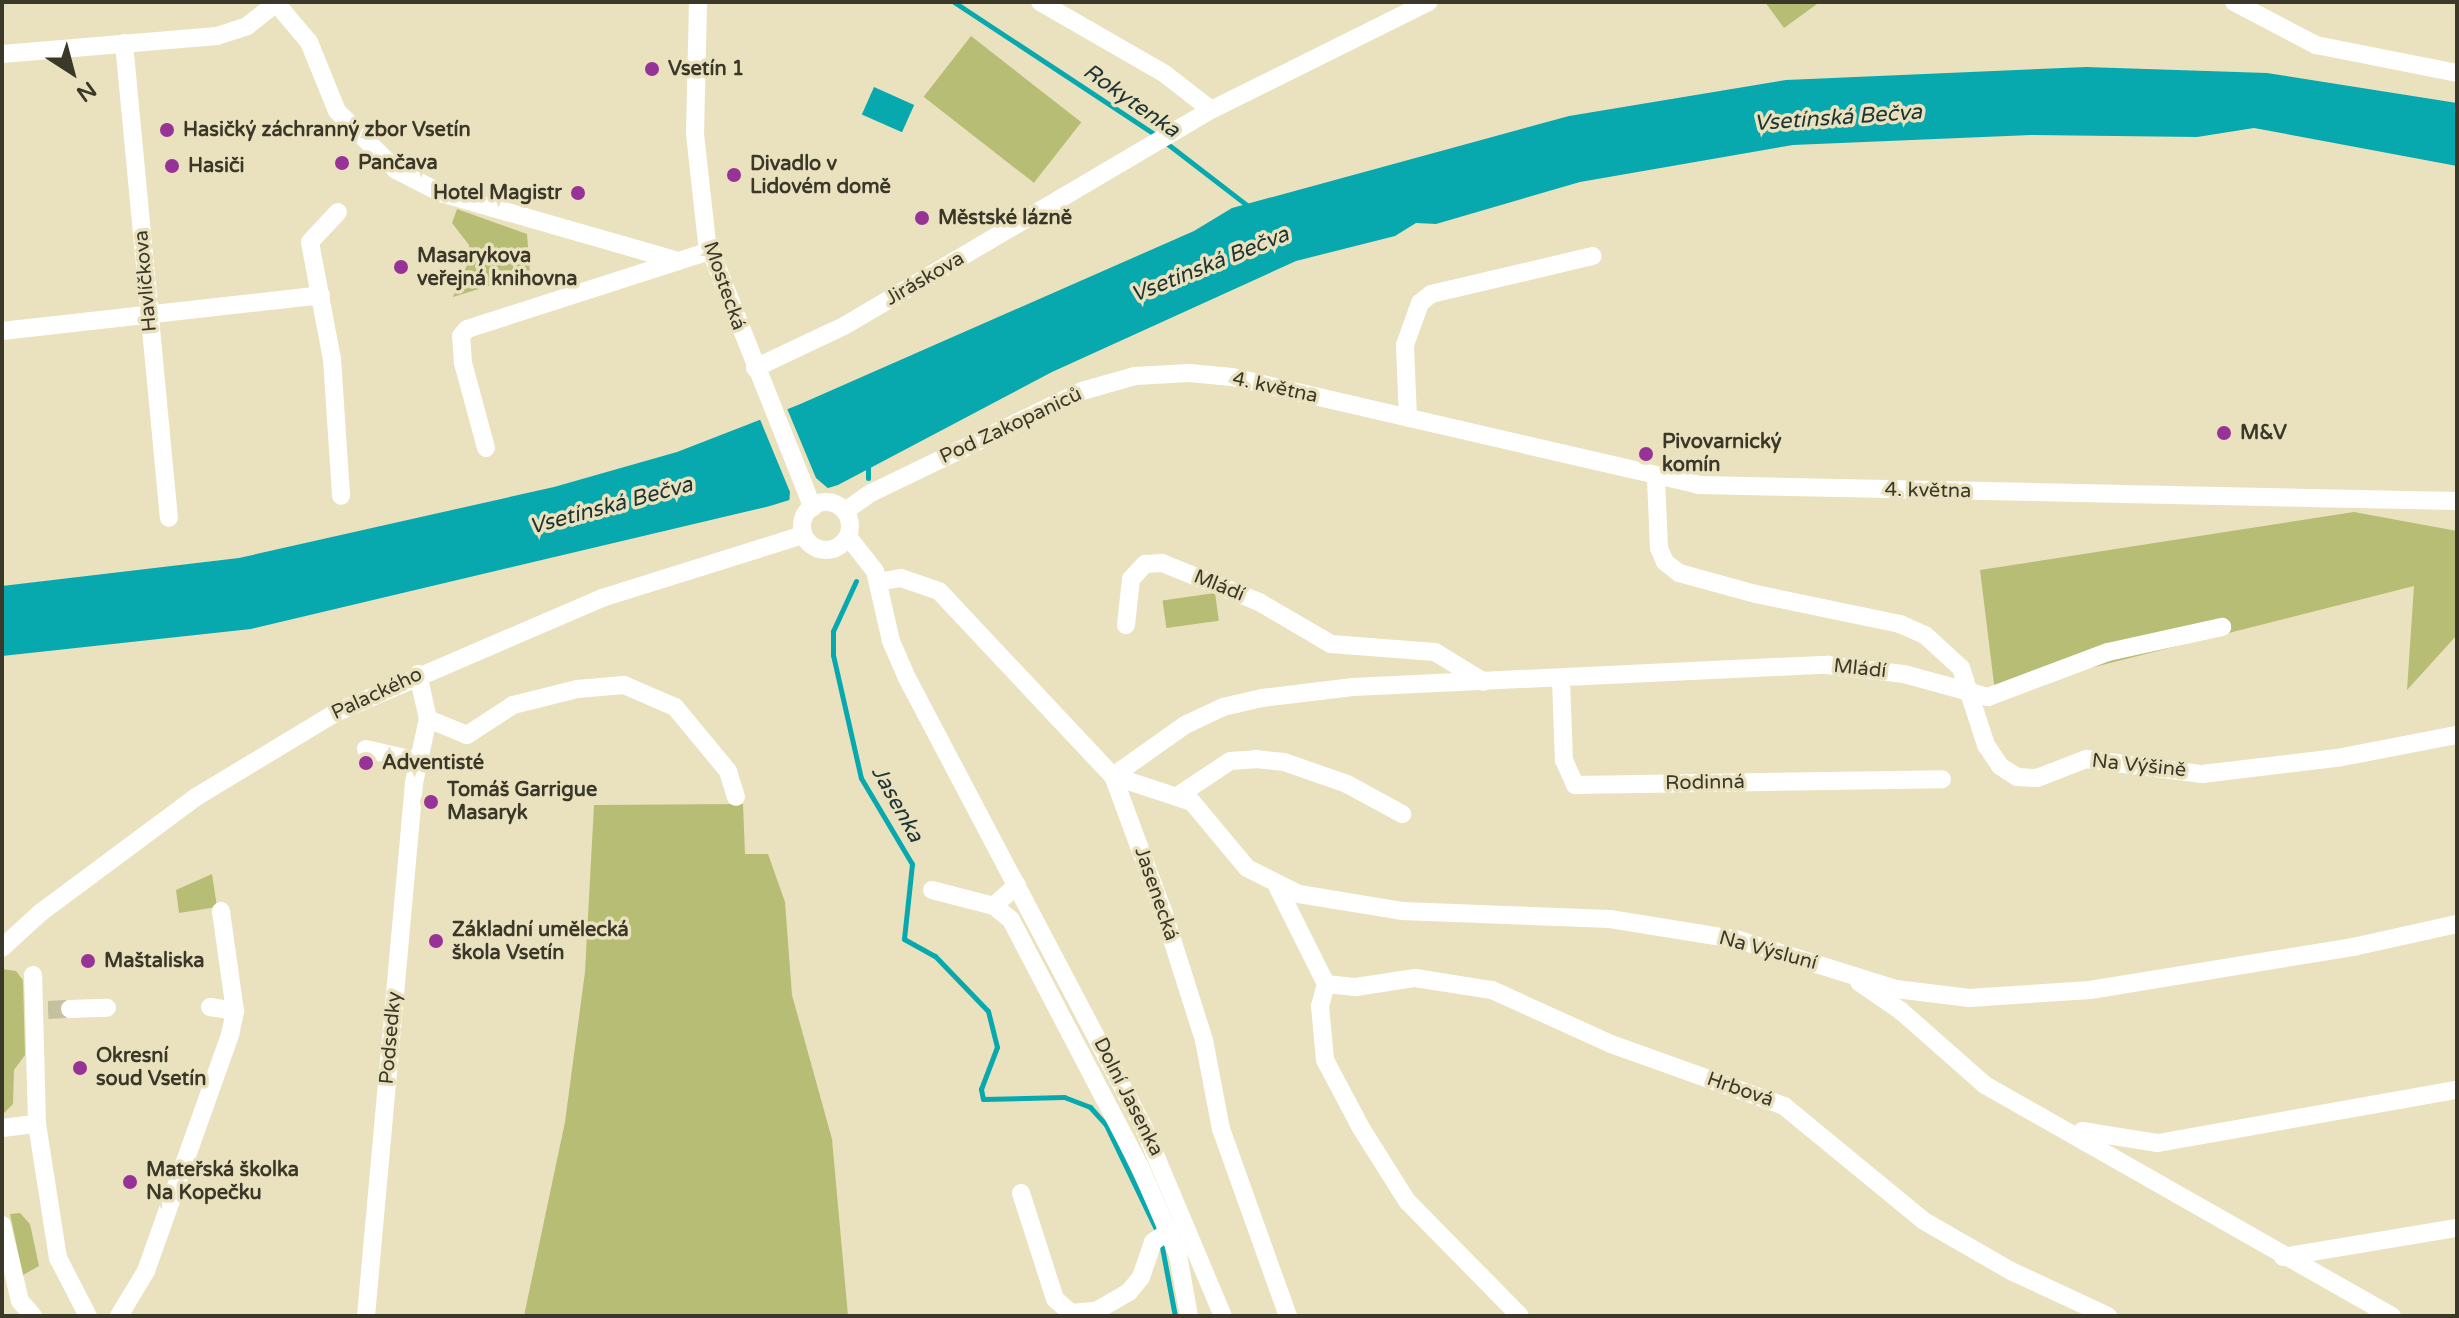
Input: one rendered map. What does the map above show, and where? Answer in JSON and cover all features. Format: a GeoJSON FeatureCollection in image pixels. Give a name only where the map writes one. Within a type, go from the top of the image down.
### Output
{"type":"FeatureCollection","features":[{"type":"Feature","properties":{"kind":"street","name":"Mostecká"},"geometry":{"type":"LineString","coordinates":[[698,2],[695,134],[710,251],[811,504]]}},
{"type":"Feature","properties":{"kind":"street"},"geometry":{"type":"LineString","coordinates":[[1040,2],[1165,74],[1211,110]]}},
{"type":"Feature","properties":{"kind":"street","name":"Jiráskova"},"geometry":{"type":"LineString","coordinates":[[755,368],[844,326],[1211,110],[1429,2]]}},
{"type":"Feature","properties":{"kind":"street"},"geometry":{"type":"LineString","coordinates":[[2,54],[217,36],[247,26],[277,3],[309,42],[337,111],[396,170],[441,193],[675,260]]}},
{"type":"Feature","properties":{"kind":"street"},"geometry":{"type":"LineString","coordinates":[[2239,4],[2316,45],[2457,73]]}},
{"type":"Feature","properties":{"kind":"street","name":"Havlíčkova"},"geometry":{"type":"LineString","coordinates":[[124,43],[169,518]]}},
{"type":"Feature","properties":{"kind":"street"},"geometry":{"type":"LineString","coordinates":[[338,212],[310,242],[332,359],[341,496]]}},
{"type":"Feature","properties":{"kind":"street"},"geometry":{"type":"LineString","coordinates":[[486,448],[463,363],[461,336],[467,329],[710,251]]}},
{"type":"Feature","properties":{"kind":"street"},"geometry":{"type":"LineString","coordinates":[[1408,418],[1405,345],[1420,303],[1431,294],[1593,256]]}},
{"type":"Feature","properties":{"kind":"street"},"geometry":{"type":"LineString","coordinates":[[2,331],[321,295]]}},
{"type":"Feature","properties":{"kind":"street","name":"4. května"},"geometry":{"type":"LineString","coordinates":[[1189,373],[1232,377],[1656,479],[1773,489],[2457,501]]}},
{"type":"Feature","properties":{"kind":"street","name":"Pod Zakopaniců"},"geometry":{"type":"LineString","coordinates":[[845,511],[871,493],[1082,391],[1135,376],[1189,373]]}},
{"type":"Feature","properties":{"kind":"street","name":"Na Výšině"},"geometry":{"type":"LineString","coordinates":[[1656,479],[1659,548],[1665,562],[1679,573],[1900,624],[1950,654],[1986,745],[2000,766],[2017,777],[2037,778],[2086,759],[2202,774],[2337,758],[2457,735]]}},
{"type":"Feature","properties":{"kind":"street"},"geometry":{"type":"LineString","coordinates":[[811,504],[832,505],[845,511],[853,524],[849,538],[824,547],[803,535],[800,521],[811,504]]}},
{"type":"Feature","properties":{"kind":"street","name":"Palackého"},"geometry":{"type":"LineString","coordinates":[[2,948],[118,853],[242,765],[418,674],[648,581],[803,535]]}},
{"type":"Feature","properties":{"kind":"street","name":"Dolní Jasenka"},"geometry":{"type":"LineString","coordinates":[[849,538],[871,562],[895,652],[1143,1126],[1223,1316]]}},
{"type":"Feature","properties":{"kind":"street","name":"Mládí"},"geometry":{"type":"LineString","coordinates":[[1126,625],[1131,579],[1145,564],[1162,563],[1270,608],[1331,644],[1435,652],[1484,682]]}},
{"type":"Feature","properties":{"kind":"street","name":"Jasenecká"},"geometry":{"type":"LineString","coordinates":[[878,582],[901,578],[939,591],[1113,776],[1164,914],[1204,1040],[1221,1129],[1288,1316]]}},
{"type":"Feature","properties":{"kind":"street","name":"Mládí"},"geometry":{"type":"LineString","coordinates":[[1113,776],[1185,725],[1223,707],[1353,687],[1561,680],[1827,665],[1904,674],[1988,697],[2108,652],[2222,627]]}},
{"type":"Feature","properties":{"kind":"street","name":"Podsedky"},"geometry":{"type":"LineString","coordinates":[[366,1316],[418,761],[428,719],[418,674]]}},
{"type":"Feature","properties":{"kind":"street","name":"Rodinná"},"geometry":{"type":"LineString","coordinates":[[1561,680],[1564,760],[1575,785],[1942,779]]}},
{"type":"Feature","properties":{"kind":"street"},"geometry":{"type":"LineString","coordinates":[[428,719],[467,735],[513,705],[577,689],[624,685],[675,707],[728,771],[736,797]]}},
{"type":"Feature","properties":{"kind":"street"},"geometry":{"type":"LineString","coordinates":[[366,749],[418,761]]}},
{"type":"Feature","properties":{"kind":"street"},"geometry":{"type":"LineString","coordinates":[[1179,795],[1202,775],[1230,761],[1256,759],[1284,762],[1347,784],[1402,814]]}},
{"type":"Feature","properties":{"kind":"street","name":"Na Výsluní"},"geometry":{"type":"LineString","coordinates":[[1113,776],[1179,795],[1206,815],[1247,868],[1278,888],[1402,911],[1625,921],[1739,940],[1896,989],[2010,998],[2353,947],[2457,924]]}},
{"type":"Feature","properties":{"kind":"street"},"geometry":{"type":"LineString","coordinates":[[932,890],[994,906],[1017,885]]}},
{"type":"Feature","properties":{"kind":"street"},"geometry":{"type":"LineString","coordinates":[[1278,888],[1326,984],[1320,1006],[1325,1060],[1361,1128],[1407,1201],[1520,1316]]}},
{"type":"Feature","properties":{"kind":"street","name":"Dolní Jasenka"},"geometry":{"type":"LineString","coordinates":[[994,906],[1009,916],[1018,932],[1163,1235],[1189,1316]]}},
{"type":"Feature","properties":{"kind":"street"},"geometry":{"type":"LineString","coordinates":[[119,1316],[146,1271],[226,1052],[235,1011],[221,911]]}},
{"type":"Feature","properties":{"kind":"street"},"geometry":{"type":"LineString","coordinates":[[33,975],[42,1010],[37,1124],[58,1258],[88,1316]]}},
{"type":"Feature","properties":{"kind":"street","name":"Hrbová"},"geometry":{"type":"LineString","coordinates":[[1326,984],[1356,987],[1415,978],[1492,990],[1611,1044],[1784,1106],[1924,1221],[2011,1271],[2108,1316]]}},
{"type":"Feature","properties":{"kind":"street"},"geometry":{"type":"LineString","coordinates":[[1853,978],[1901,1011],[1985,1085],[2042,1120],[2204,1206],[2283,1257],[2392,1316]]}},
{"type":"Feature","properties":{"kind":"street"},"geometry":{"type":"LineString","coordinates":[[210,1007],[235,1011]]}},
{"type":"Feature","properties":{"kind":"street"},"geometry":{"type":"LineString","coordinates":[[70,1009],[107,1008]]}},
{"type":"Feature","properties":{"kind":"street"},"geometry":{"type":"LineString","coordinates":[[2042,1120],[2097,1137],[2158,1143],[2457,1090]]}},
{"type":"Feature","properties":{"kind":"street"},"geometry":{"type":"LineString","coordinates":[[2,1128],[37,1124]]}},
{"type":"Feature","properties":{"kind":"street"},"geometry":{"type":"LineString","coordinates":[[1021,1193],[1055,1299],[1066,1311],[1096,1311],[1129,1292],[1141,1277],[1163,1235]]}},
{"type":"Feature","properties":{"kind":"street"},"geometry":{"type":"LineString","coordinates":[[2,1225],[20,1301],[33,1316]]}},
{"type":"Feature","properties":{"kind":"street"},"geometry":{"type":"LineString","coordinates":[[2283,1257],[2457,1228]]}},
{"type":"Feature","properties":{"kind":"green space"},"geometry":{"type":"Polygon","coordinates":[[[1765,2],[1815,2],[1817,4],[1784,28],[1765,2]]]}},
{"type":"Feature","properties":{"kind":"green space"},"geometry":{"type":"Polygon","coordinates":[[[971,36],[1081,122],[1034,183],[924,97],[971,36]]]}},
{"type":"Feature","properties":{"kind":"green space"},"geometry":{"type":"Polygon","coordinates":[[[457,209],[527,234],[530,273],[453,297],[470,258],[469,245],[452,223],[457,209]]]}},
{"type":"Feature","properties":{"kind":"green space"},"geometry":{"type":"Polygon","coordinates":[[[2354,512],[2457,531],[2457,635],[2407,690],[2414,586],[1995,692],[1980,570],[2354,512]]]}},
{"type":"Feature","properties":{"kind":"green space"},"geometry":{"type":"Polygon","coordinates":[[[1215,593],[1219,621],[1166,628],[1163,600],[1215,593]]]}},
{"type":"Feature","properties":{"kind":"green space"},"geometry":{"type":"Polygon","coordinates":[[[743,804],[745,854],[768,854],[785,902],[792,995],[832,1139],[848,1316],[524,1316],[565,1122],[585,972],[594,805],[743,804]]]}},
{"type":"Feature","properties":{"kind":"green space"},"geometry":{"type":"Polygon","coordinates":[[[212,874],[217,907],[179,913],[176,890],[212,874]]]}},
{"type":"Feature","properties":{"kind":"green space"},"geometry":{"type":"Polygon","coordinates":[[[2,969],[16,971],[23,980],[25,1055],[14,1070],[13,1104],[2,1115],[2,969]]]}},
{"type":"Feature","properties":{"kind":"green space"},"geometry":{"type":"Polygon","coordinates":[[[20,1213],[30,1224],[39,1266],[23,1275],[10,1214],[20,1213]]]}},
{"type":"Feature","properties":{"kind":"water","name":"Vsetínská Bečva"},"geometry":{"type":"Polygon","coordinates":[[[2086,67],[2267,73],[2457,103],[2457,166],[2254,128],[2197,137],[2031,135],[1793,145],[1580,182],[1436,224],[1416,223],[1395,236],[1296,261],[1052,372],[838,485],[770,506],[251,629],[2,656],[2,586],[239,558],[554,487],[677,452],[798,405],[1194,231],[1232,208],[1569,116],[1786,80],[2086,67]]]}},
{"type":"Feature","properties":{"kind":"water"},"geometry":{"type":"Polygon","coordinates":[[[874,87],[914,105],[902,132],[862,114],[874,87]]]}},
{"type":"Feature","properties":{"kind":"pier"},"geometry":{"type":"Polygon","coordinates":[[[786,406],[816,478],[830,490],[789,504],[790,492],[759,417],[786,406]]]}},
{"type":"Feature","properties":{"kind":"waterway","name":"Rokytenka"},"geometry":{"type":"LineString","coordinates":[[954,2],[1157,136]]}},
{"type":"Feature","properties":{"kind":"waterway","name":"Rokytenka"},"geometry":{"type":"LineString","coordinates":[[1165,142],[1252,209]]}},
{"type":"Feature","properties":{"kind":"waterway","name":"Jasenka"},"geometry":{"type":"LineString","coordinates":[[868,463],[868,478]]}},
{"type":"Feature","properties":{"kind":"waterway","name":"Jasenka"},"geometry":{"type":"LineString","coordinates":[[856,581],[833,631],[833,655],[861,778],[912,864],[904,939],[935,956],[988,1011],[997,1047],[981,1089],[983,1099],[1064,1097],[1090,1107],[1106,1125],[1158,1233]]}},
{"type":"Feature","properties":{"kind":"waterway","name":"Jasenka"},"geometry":{"type":"LineString","coordinates":[[1161,1242],[1175,1316]]}},
{"type":"Feature","properties":{"kind":"tunnel"},"geometry":{"type":"LineString","coordinates":[[48,1010],[70,1009]]}},
{"type":"Feature","properties":{"kind":"place","name":"Vsetín 1"},"geometry":{"type":"Point","coordinates":[652,69]}},
{"type":"Feature","properties":{"kind":"place","name":"Hasičký záchranný zbor Vsetín"},"geometry":{"type":"Point","coordinates":[167,130]}},
{"type":"Feature","properties":{"kind":"place","name":"Pančava"},"geometry":{"type":"Point","coordinates":[342,163]}},
{"type":"Feature","properties":{"kind":"place","name":"Hasiči"},"geometry":{"type":"Point","coordinates":[172,166]}},
{"type":"Feature","properties":{"kind":"place","name":"Divadlo v Lidovém domě"},"geometry":{"type":"Point","coordinates":[734,175]}},
{"type":"Feature","properties":{"kind":"place","name":"Hotel Magistr"},"geometry":{"type":"Point","coordinates":[578,193]}},
{"type":"Feature","properties":{"kind":"place","name":"Městské lázně"},"geometry":{"type":"Point","coordinates":[922,218]}},
{"type":"Feature","properties":{"kind":"place","name":"Masarykova veřejná knihovna"},"geometry":{"type":"Point","coordinates":[401,267]}},
{"type":"Feature","properties":{"kind":"place","name":"M&V"},"geometry":{"type":"Point","coordinates":[2224,433]}},
{"type":"Feature","properties":{"kind":"place","name":"Pivovarnický komín"},"geometry":{"type":"Point","coordinates":[1646,454]}},
{"type":"Feature","properties":{"kind":"place","name":"Adventisté"},"geometry":{"type":"Point","coordinates":[366,763]}},
{"type":"Feature","properties":{"kind":"place","name":"Tomáš Garrigue Masaryk"},"geometry":{"type":"Point","coordinates":[431,802]}},
{"type":"Feature","properties":{"kind":"place","name":"Základní umělecká škola Vsetín"},"geometry":{"type":"Point","coordinates":[436,941]}},
{"type":"Feature","properties":{"kind":"place","name":"Maštaliska"},"geometry":{"type":"Point","coordinates":[88,961]}},
{"type":"Feature","properties":{"kind":"place","name":"Okresní soud Vsetín"},"geometry":{"type":"Point","coordinates":[80,1068]}},
{"type":"Feature","properties":{"kind":"place","name":"Mateřská školka Na Kopečku"},"geometry":{"type":"Point","coordinates":[130,1182]}}]}
